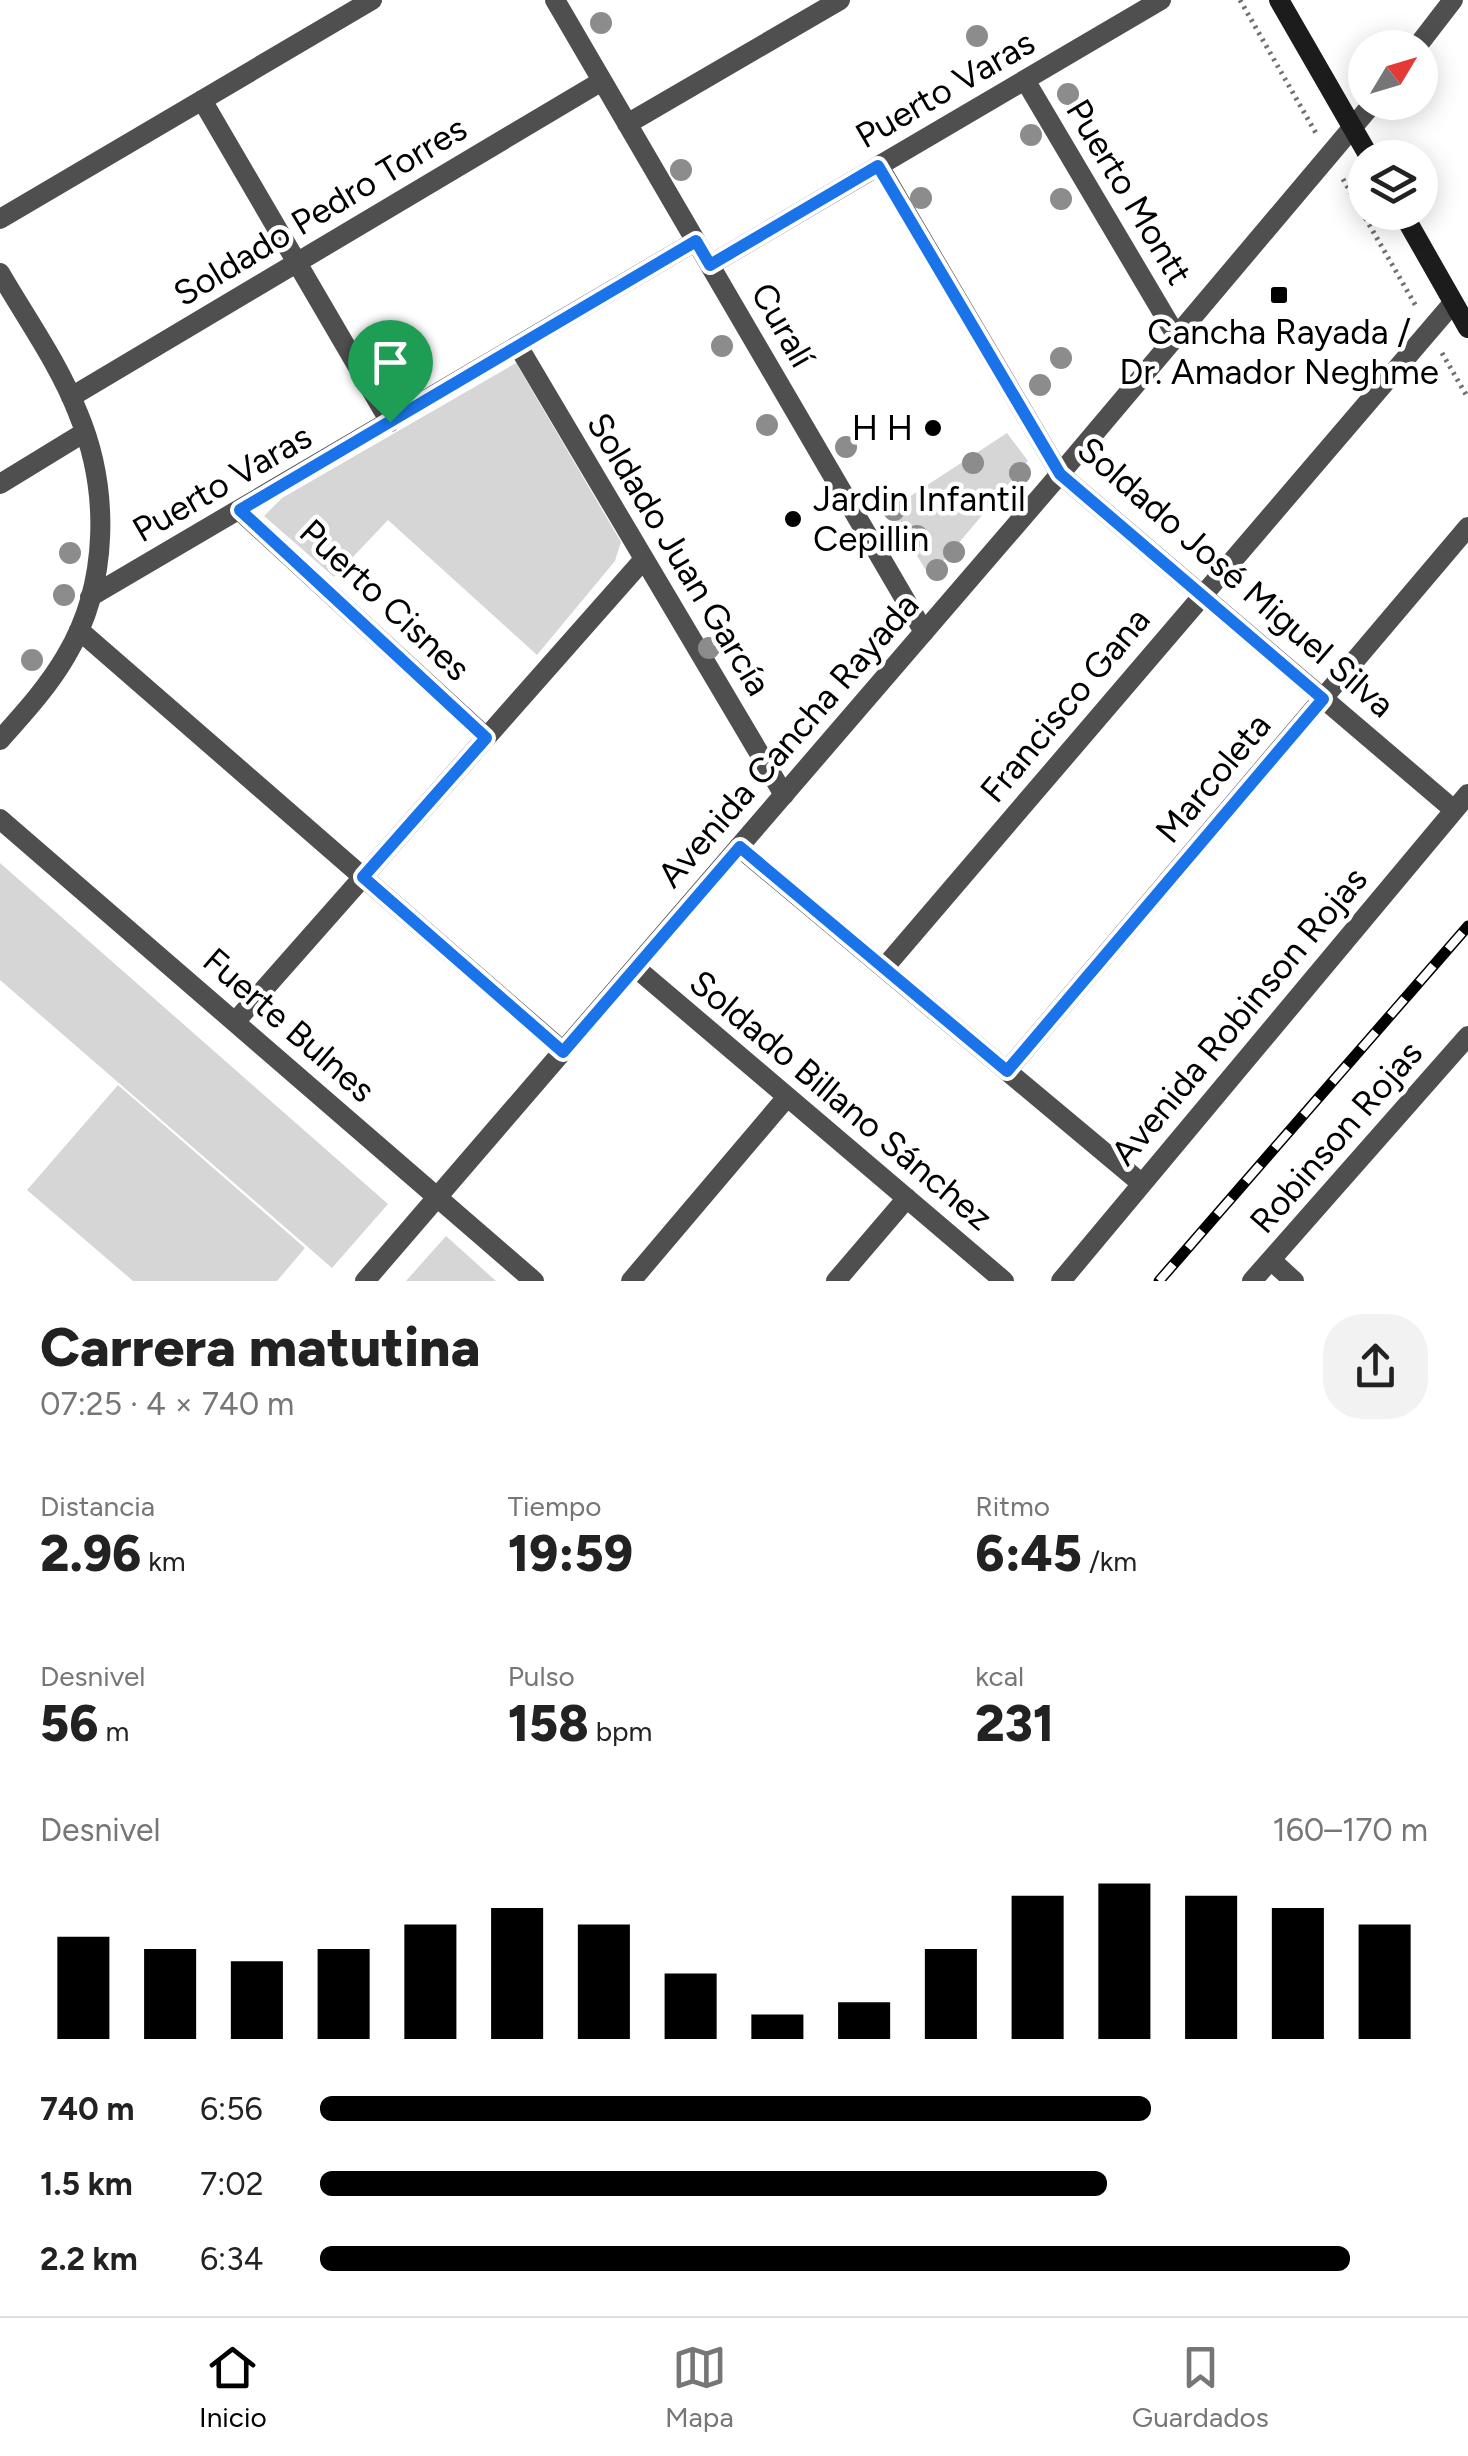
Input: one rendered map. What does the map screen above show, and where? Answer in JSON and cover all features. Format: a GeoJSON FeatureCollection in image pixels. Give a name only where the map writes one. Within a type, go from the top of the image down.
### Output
{"type":"FeatureCollection","features":[{"type":"Feature","properties":{"kind":"main road"},"geometry":{"type":"LineString","coordinates":[[1280,0],[1360,140]]}},
{"type":"Feature","properties":{"kind":"main road"},"geometry":{"type":"LineString","coordinates":[[1412,230],[1468,328]]}},
{"type":"Feature","properties":{"kind":"street"},"geometry":{"type":"LineString","coordinates":[[0,219],[372,0]]}},
{"type":"Feature","properties":{"kind":"street","name":"Curalí"},"geometry":{"type":"LineString","coordinates":[[554,0],[924,632]]}},
{"type":"Feature","properties":{"kind":"street"},"geometry":{"type":"LineString","coordinates":[[627,124],[840,0]]}},
{"type":"Feature","properties":{"kind":"street","name":"Puerto Varas"},"geometry":{"type":"LineString","coordinates":[[710,265],[1160,0]]}},
{"type":"Feature","properties":{"kind":"street"},"geometry":{"type":"LineString","coordinates":[[1430,30],[1453,0],[1468,10]]}},
{"type":"Feature","properties":{"kind":"street","name":"Puerto Montt"},"geometry":{"type":"LineString","coordinates":[[1025,80],[1176,337]]}},
{"type":"Feature","properties":{"kind":"street","name":"Soldado Pedro Torres"},"geometry":{"type":"LineString","coordinates":[[71,396],[602,81]]}},
{"type":"Feature","properties":{"kind":"street"},"geometry":{"type":"LineString","coordinates":[[202,100],[390,422]]}},
{"type":"Feature","properties":{"kind":"street","name":"Avenida Cancha Rayada"},"geometry":{"type":"LineString","coordinates":[[365,1281],[1361,120]]}},
{"type":"Feature","properties":{"kind":"street","name":"Soldado José Miguel Silva"},"geometry":{"type":"LineString","coordinates":[[878,166],[1060,474],[1323,699],[1461,802]]}},
{"type":"Feature","properties":{"kind":"street","name":"Puerto Varas"},"geometry":{"type":"LineString","coordinates":[[90,598],[696,241]]}},
{"type":"Feature","properties":{"kind":"street"},"geometry":{"type":"LineString","coordinates":[[0,740],[50,681],[79,630],[90,598],[100,531],[99,497],[85,432],[71,396],[3,285]]}},
{"type":"Feature","properties":{"kind":"street","name":"Francisco Gana"},"geometry":{"type":"LineString","coordinates":[[884,968],[1454,303]]}},
{"type":"Feature","properties":{"kind":"street","name":"Soldado Juan García"},"geometry":{"type":"LineString","coordinates":[[518,346],[784,795]]}},
{"type":"Feature","properties":{"kind":"street"},"geometry":{"type":"LineString","coordinates":[[0,484],[85,432]]}},
{"type":"Feature","properties":{"kind":"street","name":"Puerto Cisnes"},"geometry":{"type":"LineString","coordinates":[[240,510],[486,738]]}},
{"type":"Feature","properties":{"kind":"street","name":"Marcoleta"},"geometry":{"type":"LineString","coordinates":[[1007,1071],[1468,527]]}},
{"type":"Feature","properties":{"kind":"street"},"geometry":{"type":"LineString","coordinates":[[236,1022],[644,559]]}},
{"type":"Feature","properties":{"kind":"street"},"geometry":{"type":"LineString","coordinates":[[79,630],[563,1052]]}},
{"type":"Feature","properties":{"kind":"street","name":"Avenida Robinson Rojas"},"geometry":{"type":"LineString","coordinates":[[1061,1281],[1461,802]]}},
{"type":"Feature","properties":{"kind":"street","name":"Fuerte Bulnes"},"geometry":{"type":"LineString","coordinates":[[0,819],[534,1281]]}},
{"type":"Feature","properties":{"kind":"street"},"geometry":{"type":"LineString","coordinates":[[740,847],[1141,1184]]}},
{"type":"Feature","properties":{"kind":"street","name":"Soldado Billano Sánchez"},"geometry":{"type":"LineString","coordinates":[[636,968],[1004,1281]]}},
{"type":"Feature","properties":{"kind":"street","name":"Robinson Rojas"},"geometry":{"type":"LineString","coordinates":[[1252,1281],[1468,1036]]}},
{"type":"Feature","properties":{"kind":"street"},"geometry":{"type":"LineString","coordinates":[[631,1281],[788,1097]]}},
{"type":"Feature","properties":{"kind":"street"},"geometry":{"type":"LineString","coordinates":[[836,1281],[907,1198]]}},
{"type":"Feature","properties":{"kind":"street"},"geometry":{"type":"LineString","coordinates":[[1271,1260],[1294,1281]]}},
{"type":"Feature","properties":{"kind":"path"},"geometry":{"type":"LineString","coordinates":[[1240,0],[1468,398]]}},
{"type":"Feature","properties":{"kind":"shaded area"},"geometry":{"type":"Polygon","coordinates":[[[516,363],[621,542],[615,561],[537,655],[388,520],[334,577],[264,516],[282,498],[516,363]]]}},
{"type":"Feature","properties":{"kind":"shaded area"},"geometry":{"type":"Polygon","coordinates":[[[1007,433],[1028,461],[930,577],[889,510],[1007,433]]]}},
{"type":"Feature","properties":{"kind":"shaded area"},"geometry":{"type":"Polygon","coordinates":[[[0,863],[388,1204],[332,1268],[0,980],[0,863]]]}},
{"type":"Feature","properties":{"kind":"shaded area"},"geometry":{"type":"Polygon","coordinates":[[[118,1085],[305,1248],[277,1281],[133,1281],[27,1190],[118,1085]]]}},
{"type":"Feature","properties":{"kind":"shaded area"},"geometry":{"type":"Polygon","coordinates":[[[446,1236],[496,1281],[406,1281],[446,1236]]]}},
{"type":"Feature","properties":{"kind":"railway"},"geometry":{"type":"LineString","coordinates":[[1159,1281],[1468,926]]}},
{"type":"Feature","properties":{"kind":"place","name":"Cancha Rayada / Dr. Amador Neghme"},"geometry":{"type":"Point","coordinates":[1279,295]}},
{"type":"Feature","properties":{"kind":"place","name":"H H"},"geometry":{"type":"Point","coordinates":[933,428]}},
{"type":"Feature","properties":{"kind":"place","name":"Jardin Infantil Cepillin"},"geometry":{"type":"Point","coordinates":[793,519]}},
{"type":"Feature","properties":{"kind":"route"},"geometry":{"type":"LineString","coordinates":[[878,166],[1060,474],[1323,699],[1007,1071],[740,847],[563,1052],[363,877],[486,738],[240,510],[390,422],[696,241],[710,265],[878,166]]}}]}
